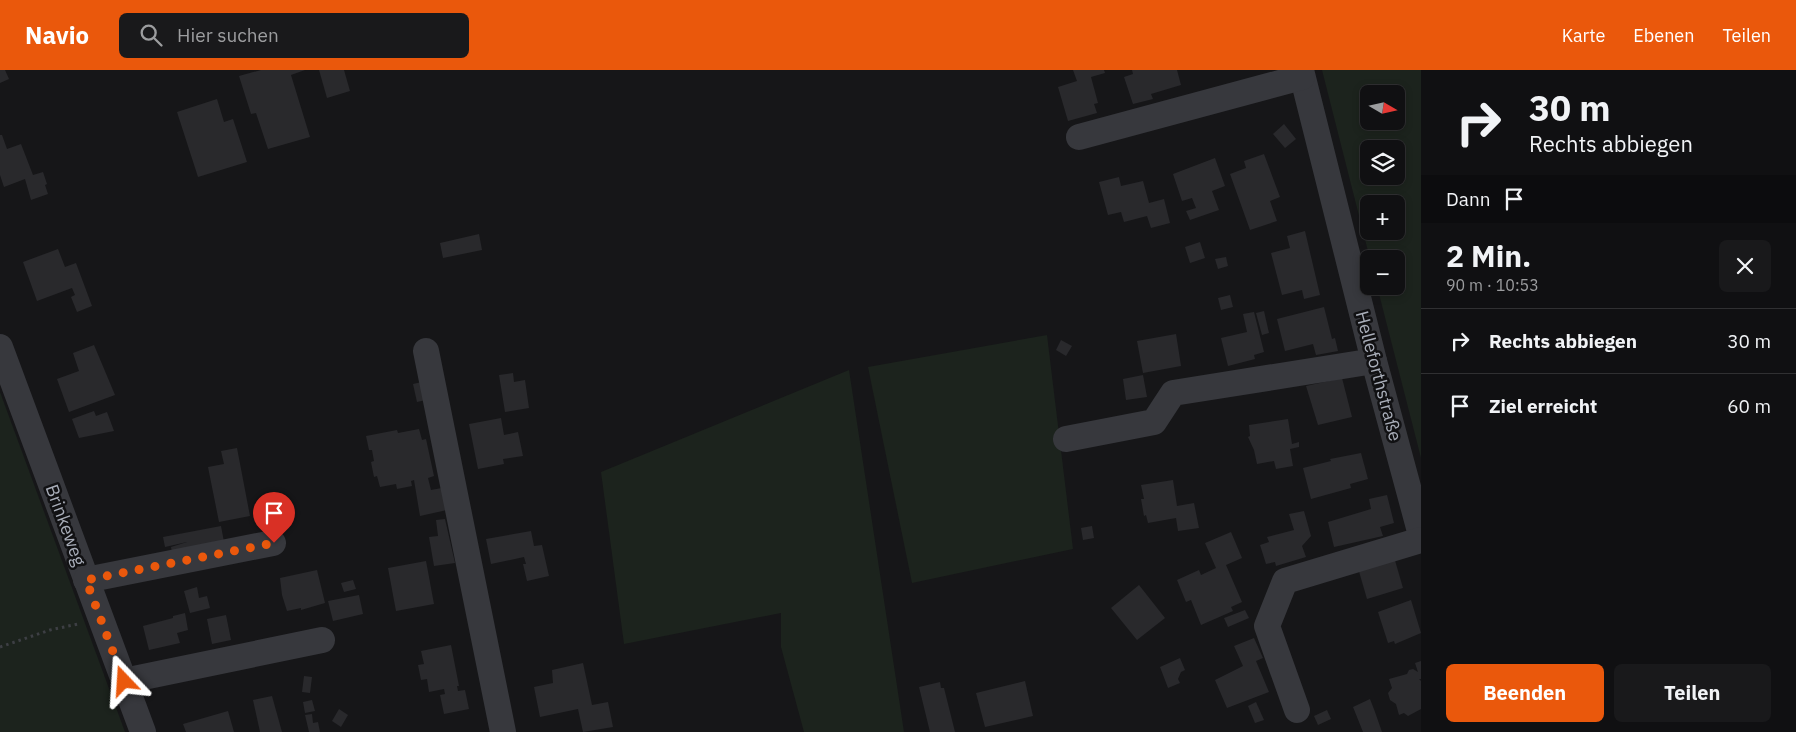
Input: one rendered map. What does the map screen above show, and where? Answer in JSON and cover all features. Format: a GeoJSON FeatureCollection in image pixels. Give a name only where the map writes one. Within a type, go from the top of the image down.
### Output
{"type":"FeatureCollection","features":[{"type":"Feature","properties":{"kind":"street"},"geometry":{"type":"LineString","coordinates":[[1079,137],[1302,73]]}},
{"type":"Feature","properties":{"kind":"street","name":"Helleforthstraße"},"geometry":{"type":"LineString","coordinates":[[1302,73],[1374,361],[1421,536]]}},
{"type":"Feature","properties":{"kind":"street","name":"Brinkeweg"},"geometry":{"type":"LineString","coordinates":[[0,347],[142,732]]}},
{"type":"Feature","properties":{"kind":"street"},"geometry":{"type":"LineString","coordinates":[[426,351],[503,732]]}},
{"type":"Feature","properties":{"kind":"street"},"geometry":{"type":"LineString","coordinates":[[1066,439],[1154,422],[1173,393],[1374,361]]}},
{"type":"Feature","properties":{"kind":"street"},"geometry":{"type":"LineString","coordinates":[[1297,710],[1267,626],[1285,581],[1421,540]]}},
{"type":"Feature","properties":{"kind":"street"},"geometry":{"type":"LineString","coordinates":[[86,580],[274,543]]}},
{"type":"Feature","properties":{"kind":"street"},"geometry":{"type":"LineString","coordinates":[[124,681],[322,640]]}},
{"type":"Feature","properties":{"kind":"path"},"geometry":{"type":"LineString","coordinates":[[0,647],[50,630],[101,619]]}},
{"type":"Feature","properties":{"kind":"shaded area"},"geometry":{"type":"Polygon","coordinates":[[[1322,70],[1421,70],[1421,458],[1379,295],[1405,295],[1405,250],[1368,250],[1365,240],[1405,240],[1405,195],[1360,195],[1360,220],[1322,70]]]}},
{"type":"Feature","properties":{"kind":"shaded area"},"geometry":{"type":"Polygon","coordinates":[[[1047,335],[1073,549],[912,583],[868,367],[1047,335]]]}},
{"type":"Feature","properties":{"kind":"shaded area"},"geometry":{"type":"Polygon","coordinates":[[[849,370],[904,732],[804,732],[781,647],[781,613],[624,644],[601,472],[849,370]]]}},
{"type":"Feature","properties":{"kind":"shaded area"},"geometry":{"type":"Polygon","coordinates":[[[0,392],[125,732],[0,732],[0,392]]]}},
{"type":"Feature","properties":{"kind":"building"},"geometry":{"type":"Polygon","coordinates":[[[0,70],[5,70],[9,79],[0,83],[0,70]]]}},
{"type":"Feature","properties":{"kind":"building"},"geometry":{"type":"Polygon","coordinates":[[[261,70],[305,70],[291,75],[310,137],[268,149],[256,113],[251,114],[239,76],[261,70]]]}},
{"type":"Feature","properties":{"kind":"building"},"geometry":{"type":"Polygon","coordinates":[[[319,70],[344,70],[350,91],[327,98],[319,70]]]}},
{"type":"Feature","properties":{"kind":"building"},"geometry":{"type":"Polygon","coordinates":[[[1073,70],[1104,70],[1105,73],[1091,77],[1098,103],[1094,104],[1097,113],[1068,121],[1058,87],[1077,81],[1073,70]]]}},
{"type":"Feature","properties":{"kind":"building"},"geometry":{"type":"Polygon","coordinates":[[[1132,70],[1177,70],[1181,85],[1151,94],[1153,99],[1133,104],[1124,77],[1133,74],[1132,70]]]}},
{"type":"Feature","properties":{"kind":"building"},"geometry":{"type":"Polygon","coordinates":[[[217,99],[224,122],[233,119],[247,162],[198,177],[177,112],[217,99]]]}},
{"type":"Feature","properties":{"kind":"building"},"geometry":{"type":"Polygon","coordinates":[[[1284,124],[1296,139],[1285,148],[1273,134],[1284,124]]]}},
{"type":"Feature","properties":{"kind":"building"},"geometry":{"type":"Polygon","coordinates":[[[0,135],[2,135],[7,149],[21,144],[33,175],[43,172],[48,194],[31,200],[25,179],[4,187],[0,175],[0,135]]]}},
{"type":"Feature","properties":{"kind":"building"},"geometry":{"type":"Polygon","coordinates":[[[1264,154],[1280,197],[1270,201],[1277,221],[1250,230],[1230,174],[1246,168],[1244,161],[1264,154]]]}},
{"type":"Feature","properties":{"kind":"building"},"geometry":{"type":"Polygon","coordinates":[[[1215,158],[1225,186],[1212,191],[1219,210],[1190,220],[1186,211],[1196,208],[1192,198],[1182,201],[1173,174],[1215,158]]]}},
{"type":"Feature","properties":{"kind":"building"},"geometry":{"type":"Polygon","coordinates":[[[1119,177],[1121,186],[1143,181],[1149,203],[1164,199],[1170,223],[1151,228],[1147,216],[1124,222],[1121,212],[1108,215],[1099,182],[1119,177]]]}},
{"type":"Feature","properties":{"kind":"building"},"geometry":{"type":"Polygon","coordinates":[[[1305,231],[1320,295],[1304,299],[1302,290],[1282,295],[1271,253],[1290,248],[1287,236],[1305,231]]]}},
{"type":"Feature","properties":{"kind":"building"},"geometry":{"type":"Polygon","coordinates":[[[479,234],[482,250],[443,258],[440,243],[479,234]]]}},
{"type":"Feature","properties":{"kind":"building"},"geometry":{"type":"Polygon","coordinates":[[[1200,242],[1205,258],[1190,263],[1185,247],[1200,242]]]}},
{"type":"Feature","properties":{"kind":"building"},"geometry":{"type":"Polygon","coordinates":[[[58,249],[65,267],[76,263],[92,306],[77,312],[71,297],[75,295],[72,288],[37,301],[23,262],[58,249]]]}},
{"type":"Feature","properties":{"kind":"building"},"geometry":{"type":"Polygon","coordinates":[[[1226,257],[1228,266],[1218,269],[1215,259],[1226,257]]]}},
{"type":"Feature","properties":{"kind":"building"},"geometry":{"type":"Polygon","coordinates":[[[1230,295],[1233,307],[1221,310],[1218,298],[1230,295]]]}},
{"type":"Feature","properties":{"kind":"building"},"geometry":{"type":"Polygon","coordinates":[[[1324,307],[1332,339],[1335,338],[1338,351],[1316,355],[1313,344],[1285,351],[1277,319],[1324,307]]]}},
{"type":"Feature","properties":{"kind":"building"},"geometry":{"type":"Polygon","coordinates":[[[1264,311],[1269,333],[1262,335],[1256,313],[1264,311]]]}},
{"type":"Feature","properties":{"kind":"building"},"geometry":{"type":"Polygon","coordinates":[[[1254,312],[1264,352],[1254,355],[1255,359],[1228,366],[1221,338],[1247,332],[1243,314],[1254,312]]]}},
{"type":"Feature","properties":{"kind":"building"},"geometry":{"type":"Polygon","coordinates":[[[1176,334],[1181,366],[1143,373],[1137,341],[1176,334]]]}},
{"type":"Feature","properties":{"kind":"building"},"geometry":{"type":"Polygon","coordinates":[[[1061,340],[1072,346],[1066,356],[1056,350],[1061,340]]]}},
{"type":"Feature","properties":{"kind":"building"},"geometry":{"type":"Polygon","coordinates":[[[94,345],[115,395],[69,412],[57,379],[79,371],[73,353],[94,345]]]}},
{"type":"Feature","properties":{"kind":"building"},"geometry":{"type":"Polygon","coordinates":[[[513,373],[514,382],[525,380],[529,408],[505,412],[499,375],[513,373]]]}},
{"type":"Feature","properties":{"kind":"building"},"geometry":{"type":"Polygon","coordinates":[[[1143,375],[1147,397],[1126,400],[1123,379],[1143,375]]]}},
{"type":"Feature","properties":{"kind":"building"},"geometry":{"type":"Polygon","coordinates":[[[1342,378],[1352,417],[1318,425],[1306,386],[1342,378]]]}},
{"type":"Feature","properties":{"kind":"building"},"geometry":{"type":"Polygon","coordinates":[[[426,381],[430,399],[417,402],[413,384],[426,381]]]}},
{"type":"Feature","properties":{"kind":"building"},"geometry":{"type":"Polygon","coordinates":[[[94,411],[96,416],[107,412],[114,431],[79,438],[72,419],[94,411]]]}},
{"type":"Feature","properties":{"kind":"building"},"geometry":{"type":"Polygon","coordinates":[[[501,418],[504,435],[518,432],[523,456],[503,459],[504,464],[478,469],[469,424],[501,418]]]}},
{"type":"Feature","properties":{"kind":"building"},"geometry":{"type":"Polygon","coordinates":[[[1288,419],[1292,444],[1299,442],[1299,447],[1290,449],[1293,466],[1276,469],[1274,461],[1257,464],[1254,450],[1248,437],[1250,436],[1249,425],[1288,419]]]}},
{"type":"Feature","properties":{"kind":"building"},"geometry":{"type":"Polygon","coordinates":[[[419,429],[422,440],[426,439],[434,476],[428,478],[431,490],[442,488],[447,510],[420,516],[414,480],[411,481],[412,486],[397,489],[396,484],[380,487],[377,476],[374,477],[371,462],[374,461],[372,450],[369,450],[366,436],[397,430],[398,433],[419,429]]]}},
{"type":"Feature","properties":{"kind":"building"},"geometry":{"type":"Polygon","coordinates":[[[237,448],[250,516],[219,522],[208,467],[224,464],[221,451],[237,448]]]}},
{"type":"Feature","properties":{"kind":"building"},"geometry":{"type":"Polygon","coordinates":[[[1361,453],[1368,479],[1350,484],[1351,488],[1311,499],[1303,468],[1331,461],[1330,459],[1361,453]]]}},
{"type":"Feature","properties":{"kind":"building"},"geometry":{"type":"Polygon","coordinates":[[[1173,480],[1177,506],[1194,503],[1199,528],[1178,531],[1176,518],[1148,523],[1146,515],[1144,516],[1141,499],[1144,499],[1141,485],[1173,480]]]}},
{"type":"Feature","properties":{"kind":"building"},"geometry":{"type":"Polygon","coordinates":[[[1387,495],[1394,523],[1380,527],[1383,536],[1334,547],[1328,522],[1371,509],[1369,499],[1387,495]]]}},
{"type":"Feature","properties":{"kind":"building"},"geometry":{"type":"Polygon","coordinates":[[[1304,511],[1311,536],[1302,546],[1306,557],[1276,566],[1275,562],[1266,564],[1260,545],[1269,542],[1267,537],[1294,530],[1289,514],[1304,511]]]}},
{"type":"Feature","properties":{"kind":"building"},"geometry":{"type":"Polygon","coordinates":[[[445,519],[455,563],[434,566],[429,537],[438,536],[436,520],[445,519]]]}},
{"type":"Feature","properties":{"kind":"building"},"geometry":{"type":"Polygon","coordinates":[[[221,526],[225,547],[173,558],[171,547],[187,542],[165,547],[163,537],[221,526]]]}},
{"type":"Feature","properties":{"kind":"building"},"geometry":{"type":"Polygon","coordinates":[[[1092,526],[1094,538],[1083,540],[1081,528],[1092,526]]]}},
{"type":"Feature","properties":{"kind":"building"},"geometry":{"type":"Polygon","coordinates":[[[531,531],[534,546],[542,545],[549,576],[527,581],[523,564],[526,564],[524,557],[491,564],[486,539],[531,531]]]}},
{"type":"Feature","properties":{"kind":"building"},"geometry":{"type":"Polygon","coordinates":[[[1231,532],[1242,558],[1226,565],[1242,602],[1231,607],[1233,611],[1201,625],[1191,600],[1186,602],[1177,580],[1199,570],[1201,575],[1216,568],[1205,543],[1231,532]]]}},
{"type":"Feature","properties":{"kind":"building"},"geometry":{"type":"Polygon","coordinates":[[[1394,557],[1403,588],[1367,599],[1358,568],[1394,557]]]}},
{"type":"Feature","properties":{"kind":"building"},"geometry":{"type":"Polygon","coordinates":[[[426,561],[434,604],[396,611],[388,568],[426,561]]]}},
{"type":"Feature","properties":{"kind":"building"},"geometry":{"type":"Polygon","coordinates":[[[317,570],[325,603],[301,610],[301,608],[287,611],[282,595],[280,578],[317,570]]]}},
{"type":"Feature","properties":{"kind":"building"},"geometry":{"type":"Polygon","coordinates":[[[353,580],[356,589],[344,592],[341,583],[353,580]]]}},
{"type":"Feature","properties":{"kind":"building"},"geometry":{"type":"Polygon","coordinates":[[[1139,585],[1165,618],[1137,640],[1111,608],[1139,585]]]}},
{"type":"Feature","properties":{"kind":"building"},"geometry":{"type":"Polygon","coordinates":[[[197,587],[199,598],[207,596],[210,608],[190,613],[184,591],[197,587]]]}},
{"type":"Feature","properties":{"kind":"building"},"geometry":{"type":"Polygon","coordinates":[[[359,595],[363,614],[333,621],[328,601],[359,595]]]}},
{"type":"Feature","properties":{"kind":"building"},"geometry":{"type":"Polygon","coordinates":[[[1411,600],[1421,633],[1395,644],[1394,641],[1388,643],[1378,612],[1411,600]]]}},
{"type":"Feature","properties":{"kind":"building"},"geometry":{"type":"Polygon","coordinates":[[[1245,610],[1249,618],[1228,627],[1224,618],[1245,610]]]}},
{"type":"Feature","properties":{"kind":"building"},"geometry":{"type":"Polygon","coordinates":[[[185,613],[188,630],[177,633],[180,643],[149,650],[143,626],[185,613]]]}},
{"type":"Feature","properties":{"kind":"building"},"geometry":{"type":"Polygon","coordinates":[[[226,615],[231,640],[212,644],[207,619],[226,615]]]}},
{"type":"Feature","properties":{"kind":"building"},"geometry":{"type":"Polygon","coordinates":[[[1254,638],[1263,658],[1256,661],[1269,692],[1227,708],[1215,680],[1243,666],[1234,646],[1254,638]]]}},
{"type":"Feature","properties":{"kind":"building"},"geometry":{"type":"Polygon","coordinates":[[[451,645],[459,686],[457,686],[458,691],[465,690],[469,709],[444,714],[440,695],[445,694],[444,689],[429,692],[427,679],[421,680],[418,665],[424,664],[421,651],[451,645]]]}},
{"type":"Feature","properties":{"kind":"building"},"geometry":{"type":"Polygon","coordinates":[[[1180,658],[1185,670],[1181,672],[1178,679],[1180,683],[1168,688],[1160,667],[1180,658]]]}},
{"type":"Feature","properties":{"kind":"building"},"geometry":{"type":"Polygon","coordinates":[[[1421,661],[1421,679],[1419,679],[1421,681],[1421,709],[1408,716],[1404,713],[1399,715],[1396,704],[1390,700],[1388,693],[1392,688],[1389,679],[1407,674],[1409,670],[1413,669],[1418,672],[1415,663],[1421,661]]]}},
{"type":"Feature","properties":{"kind":"building"},"geometry":{"type":"Polygon","coordinates":[[[583,663],[592,705],[608,702],[613,727],[583,732],[578,709],[540,717],[534,687],[553,683],[552,670],[583,663]]]}},
{"type":"Feature","properties":{"kind":"building"},"geometry":{"type":"Polygon","coordinates":[[[304,676],[312,677],[310,693],[302,692],[304,676]]]}},
{"type":"Feature","properties":{"kind":"building"},"geometry":{"type":"Polygon","coordinates":[[[1025,681],[1033,716],[985,727],[976,693],[1025,681]]]}},
{"type":"Feature","properties":{"kind":"building"},"geometry":{"type":"Polygon","coordinates":[[[940,682],[941,688],[944,688],[955,732],[930,732],[919,687],[940,682]]]}},
{"type":"Feature","properties":{"kind":"building"},"geometry":{"type":"Polygon","coordinates":[[[272,696],[282,732],[260,732],[253,700],[272,696]]]}},
{"type":"Feature","properties":{"kind":"building"},"geometry":{"type":"Polygon","coordinates":[[[1370,699],[1382,732],[1363,732],[1353,707],[1370,699]]]}},
{"type":"Feature","properties":{"kind":"building"},"geometry":{"type":"Polygon","coordinates":[[[312,700],[315,711],[305,713],[303,702],[312,700]]]}},
{"type":"Feature","properties":{"kind":"building"},"geometry":{"type":"Polygon","coordinates":[[[1256,702],[1264,720],[1255,723],[1248,706],[1256,702]]]}},
{"type":"Feature","properties":{"kind":"building"},"geometry":{"type":"Polygon","coordinates":[[[339,709],[348,715],[341,727],[332,721],[339,709]]]}},
{"type":"Feature","properties":{"kind":"building"},"geometry":{"type":"Polygon","coordinates":[[[1327,710],[1331,719],[1318,725],[1314,716],[1327,710]]]}},
{"type":"Feature","properties":{"kind":"building"},"geometry":{"type":"Polygon","coordinates":[[[228,711],[234,732],[186,732],[183,724],[228,711]]]}},
{"type":"Feature","properties":{"kind":"building"},"geometry":{"type":"Polygon","coordinates":[[[312,714],[313,723],[318,722],[320,732],[309,732],[305,715],[312,714]]]}},
{"type":"Feature","properties":{"kind":"route"},"geometry":{"type":"LineString","coordinates":[[124,681],[86,580],[274,543]]}}]}
